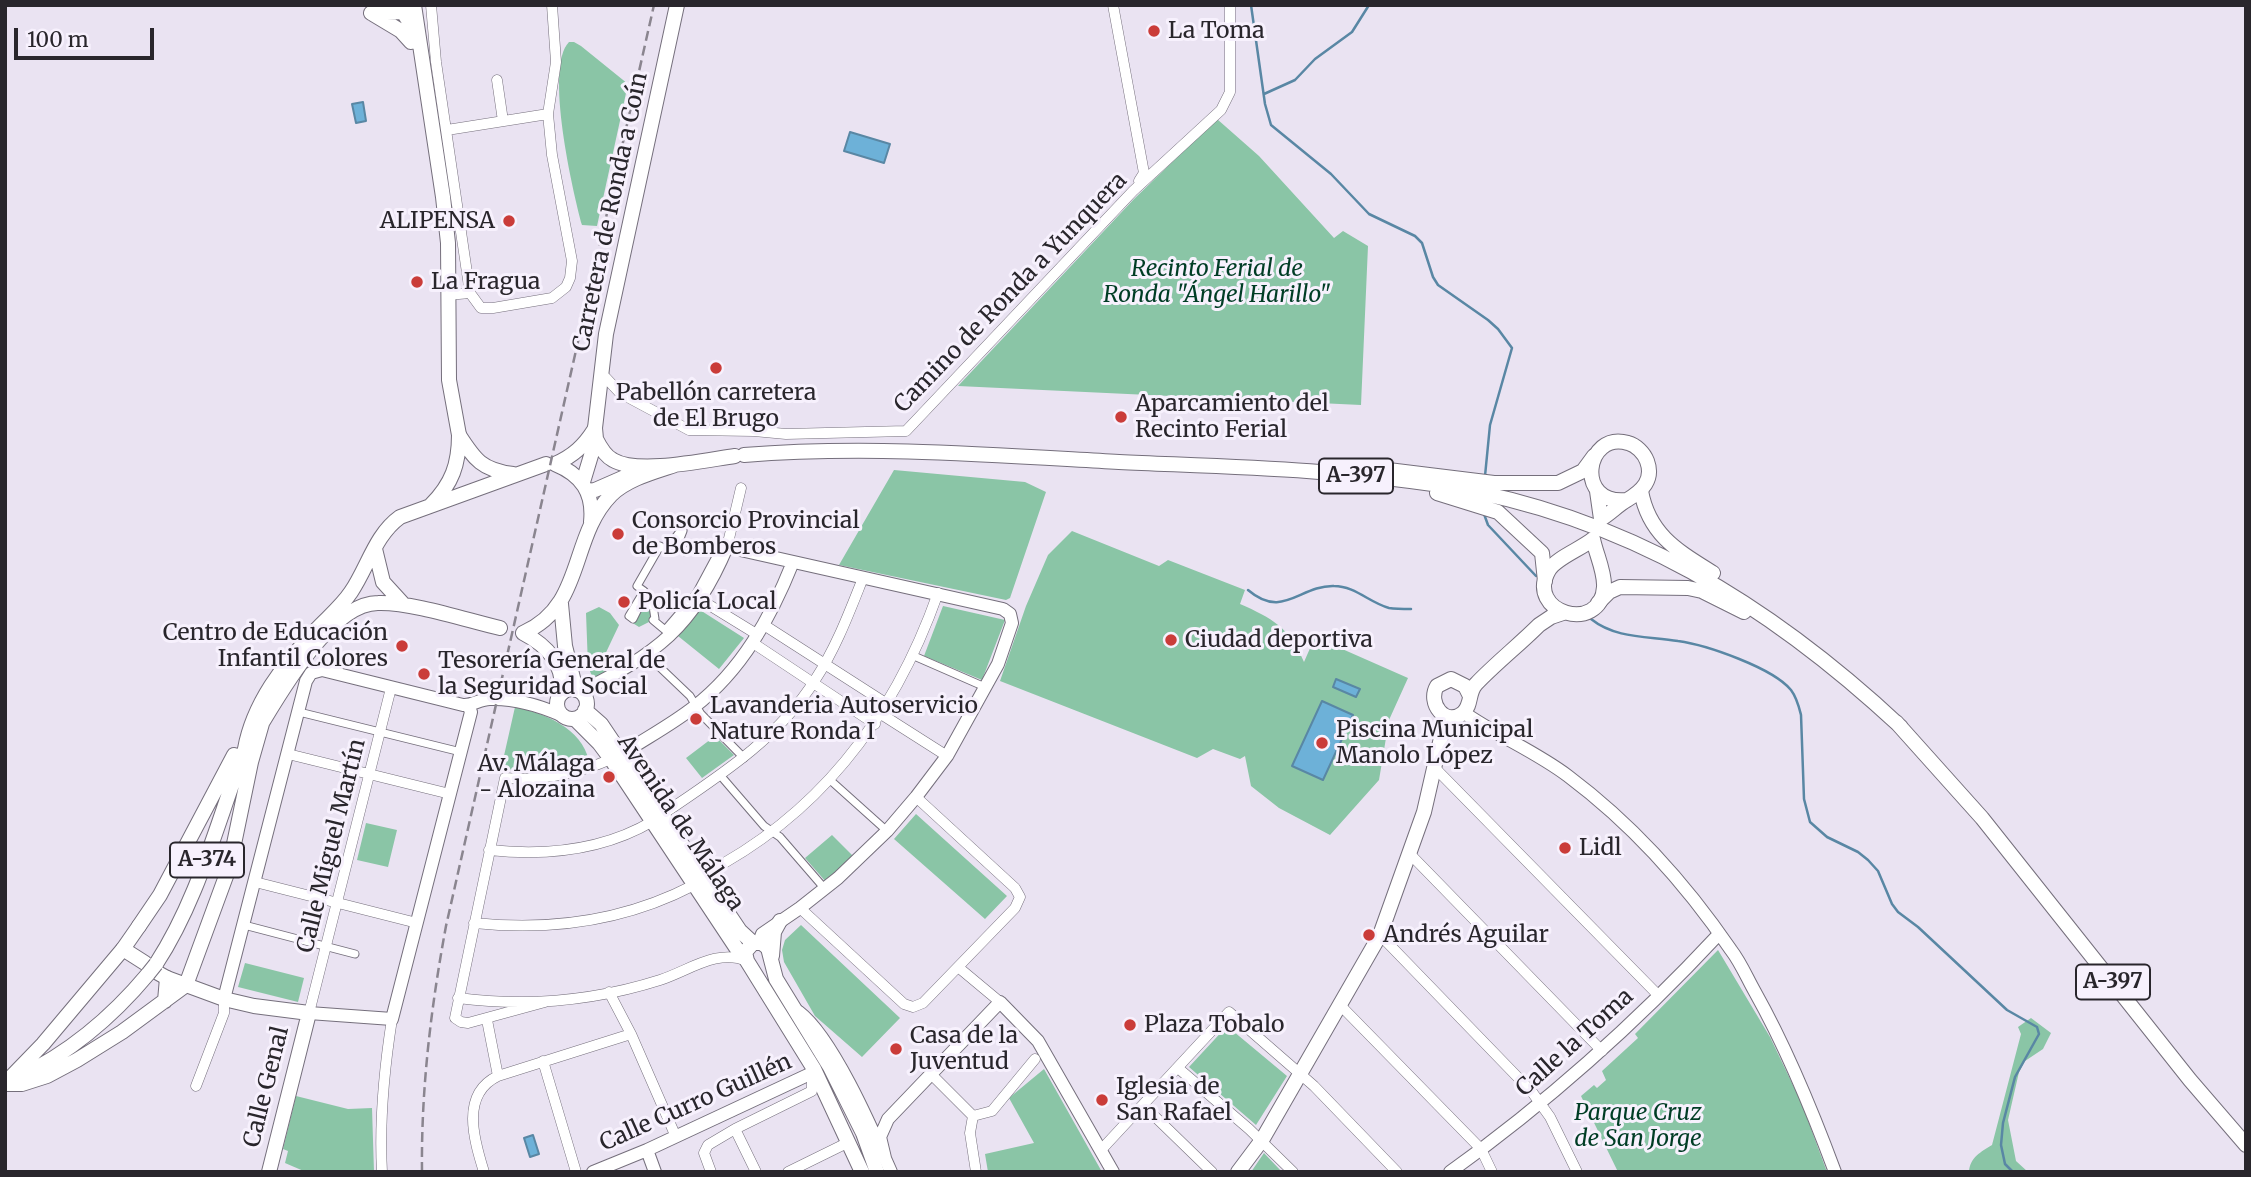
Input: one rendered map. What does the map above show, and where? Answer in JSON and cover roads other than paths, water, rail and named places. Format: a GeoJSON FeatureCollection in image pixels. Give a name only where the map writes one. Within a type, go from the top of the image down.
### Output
{"type":"FeatureCollection","features":[{"type":"Feature","properties":{"kind":"main road","name":"Carretera de Ronda a Coín"},"geometry":{"type":"LineString","coordinates":[[586,486],[614,294],[677,5]]}},
{"type":"Feature","properties":{"kind":"main road"},"geometry":{"type":"LineString","coordinates":[[379,12],[398,21],[409,8]]}},
{"type":"Feature","properties":{"kind":"main road"},"geometry":{"type":"LineString","coordinates":[[409,8],[411,42],[446,256],[449,380],[459,435],[459,453],[453,476],[430,506]]}},
{"type":"Feature","properties":{"kind":"main road"},"geometry":{"type":"LineString","coordinates":[[409,8],[427,86],[443,197],[448,243],[446,256]]}},
{"type":"Feature","properties":{"kind":"main road"},"geometry":{"type":"LineString","coordinates":[[379,12],[411,42]]}},
{"type":"Feature","properties":{"kind":"main road"},"geometry":{"type":"LineString","coordinates":[[500,628],[405,606],[383,582],[376,549],[388,526],[400,517],[575,453],[595,434],[606,456],[615,462],[624,465],[675,466]]}},
{"type":"Feature","properties":{"kind":"main road"},"geometry":{"type":"LineString","coordinates":[[459,435],[479,463],[513,474]]}},
{"type":"Feature","properties":{"kind":"main road"},"geometry":{"type":"LineString","coordinates":[[1231,467],[1280,463],[1398,470],[1494,484],[1558,483],[1583,471],[1594,456],[1601,449],[1618,442],[1636,447],[1648,463],[1647,482],[1641,491],[1601,519],[1597,491],[1590,474],[1594,456]]}},
{"type":"Feature","properties":{"kind":"main road","name":"A-397"},"geometry":{"type":"LineString","coordinates":[[675,466],[781,452],[878,451],[1231,467],[1373,477],[1446,486],[1524,503],[1579,521],[1661,556],[1751,606],[1816,653],[1901,727],[1982,818],[2190,1080],[2246,1145]]}},
{"type":"Feature","properties":{"kind":"main road"},"geometry":{"type":"LineString","coordinates":[[550,464],[574,473],[586,486],[595,490],[619,478],[659,467]]}},
{"type":"Feature","properties":{"kind":"main road"},"geometry":{"type":"LineString","coordinates":[[1168,464],[1432,492],[1498,512],[1533,542],[1544,559],[1545,587],[1549,601],[1563,613]]}},
{"type":"Feature","properties":{"kind":"main road"},"geometry":{"type":"LineString","coordinates":[[591,524],[612,494],[622,486],[675,466]]}},
{"type":"Feature","properties":{"kind":"main road"},"geometry":{"type":"LineString","coordinates":[[568,703],[561,672],[552,655],[544,646],[523,633],[543,623],[561,604],[591,524],[593,510],[586,486]]}},
{"type":"Feature","properties":{"kind":"main road"},"geometry":{"type":"LineString","coordinates":[[1597,491],[1611,499],[1627,499]]}},
{"type":"Feature","properties":{"kind":"main road"},"geometry":{"type":"LineString","coordinates":[[1641,491],[1644,506],[1671,547],[1820,645],[1863,683],[1901,727]]}},
{"type":"Feature","properties":{"kind":"main road"},"geometry":{"type":"LineString","coordinates":[[1598,603],[1604,588],[1593,540],[1553,565],[1537,616],[1472,677],[1461,682],[1445,680],[1434,691],[1434,705],[1439,712],[1447,716],[1452,717],[1463,712],[1469,705],[1473,686],[1551,617],[1563,613],[1582,614],[1598,603],[1609,592],[1620,587],[1688,588],[1702,591],[1752,616],[1832,674],[1914,750],[1957,800],[1982,818]]}},
{"type":"Feature","properties":{"kind":"main road","name":"A-374"},"geometry":{"type":"LineString","coordinates":[[5,1084],[43,1065],[86,1035],[155,970],[194,895],[245,750],[249,729],[276,679],[342,605],[376,549]]}},
{"type":"Feature","properties":{"kind":"main road","name":"A-374"},"geometry":{"type":"LineString","coordinates":[[245,750],[280,691],[303,660],[340,621],[354,611],[377,603],[405,606]]}},
{"type":"Feature","properties":{"kind":"main road"},"geometry":{"type":"LineString","coordinates":[[561,604],[568,703]]}},
{"type":"Feature","properties":{"kind":"main road"},"geometry":{"type":"LineString","coordinates":[[1461,682],[1470,696]]}},
{"type":"Feature","properties":{"kind":"main road","name":"Avenida de Málaga"},"geometry":{"type":"LineString","coordinates":[[568,703],[600,743],[617,757],[699,879],[740,931],[756,943]]}},
{"type":"Feature","properties":{"kind":"main road"},"geometry":{"type":"LineString","coordinates":[[1238,1172],[1262,1140],[1380,934],[1410,854],[1436,769],[1447,716]]}},
{"type":"Feature","properties":{"kind":"main road"},"geometry":{"type":"LineString","coordinates":[[5,1084],[22,1084],[67,1065],[122,1032],[186,985],[229,869],[251,762],[263,720]]}},
{"type":"Feature","properties":{"kind":"main road"},"geometry":{"type":"LineString","coordinates":[[5,1084],[43,1044],[123,949],[139,926],[160,895],[249,729]]}},
{"type":"Feature","properties":{"kind":"main road","name":"Avenida de Málaga"},"geometry":{"type":"LineString","coordinates":[[699,879],[737,949],[748,961],[813,1071],[862,1172]]}},
{"type":"Feature","properties":{"kind":"main road"},"geometry":{"type":"LineString","coordinates":[[775,975],[771,945],[780,921]]}},
{"type":"Feature","properties":{"kind":"main road"},"geometry":{"type":"LineString","coordinates":[[769,959],[761,966],[748,961],[747,948],[756,943],[768,948],[775,975],[830,1067],[863,1133],[877,1172]]}},
{"type":"Feature","properties":{"kind":"main road"},"geometry":{"type":"LineString","coordinates":[[123,949],[155,970],[224,999],[266,1009],[309,1013]]}},
{"type":"Feature","properties":{"kind":"main road"},"geometry":{"type":"LineString","coordinates":[[155,970],[165,1001]]}},
{"type":"Feature","properties":{"kind":"main road","name":"Calle Genal"},"geometry":{"type":"LineString","coordinates":[[268,1172],[309,1013]]}},
{"type":"Feature","properties":{"kind":"street"},"geometry":{"type":"LineString","coordinates":[[431,5],[436,62],[470,293],[481,308],[552,298],[566,286],[570,278],[572,261],[552,155],[548,114],[556,62],[552,5]]}},
{"type":"Feature","properties":{"kind":"street"},"geometry":{"type":"LineString","coordinates":[[1113,5],[1144,173],[1133,191]]}},
{"type":"Feature","properties":{"kind":"street","name":"Camino de Ronda a Yunquera"},"geometry":{"type":"LineString","coordinates":[[600,377],[606,378],[620,393],[689,430],[754,430],[786,434],[906,431],[1133,191],[1221,110],[1230,92],[1230,5]]}},
{"type":"Feature","properties":{"kind":"street"},"geometry":{"type":"LineString","coordinates":[[497,80],[503,121]]}},
{"type":"Feature","properties":{"kind":"street"},"geometry":{"type":"LineString","coordinates":[[447,130],[548,114]]}},
{"type":"Feature","properties":{"kind":"street"},"geometry":{"type":"LineString","coordinates":[[447,295],[470,293]]}},
{"type":"Feature","properties":{"kind":"street"},"geometry":{"type":"LineString","coordinates":[[598,394],[620,393]]}},
{"type":"Feature","properties":{"kind":"street"},"geometry":{"type":"LineString","coordinates":[[196,1086],[224,1013],[224,999],[306,681],[311,673],[322,670],[468,705],[486,698],[568,703],[647,655],[667,639],[701,600],[727,547],[741,488]]}},
{"type":"Feature","properties":{"kind":"street"},"geometry":{"type":"LineString","coordinates":[[681,530],[683,531],[679,541],[685,551],[699,546],[718,553],[699,589],[678,618],[665,630],[653,620],[653,606],[640,605],[633,619],[629,616],[644,591],[637,586],[660,546],[666,550],[670,547],[681,530]]}},
{"type":"Feature","properties":{"kind":"street"},"geometry":{"type":"LineString","coordinates":[[727,547],[1003,609],[1010,614],[1012,623],[998,664],[947,755],[916,797],[887,831],[825,889],[762,934],[756,943]]}},
{"type":"Feature","properties":{"kind":"street"},"geometry":{"type":"LineString","coordinates":[[545,1002],[487,1020],[461,1023],[455,1018],[505,778],[530,779],[568,775],[617,757],[695,706],[734,668],[758,635],[793,562]]}},
{"type":"Feature","properties":{"kind":"street"},"geometry":{"type":"LineString","coordinates":[[489,850],[538,853],[608,841],[658,818],[744,758],[775,730],[814,683],[847,619],[863,578]]}},
{"type":"Feature","properties":{"kind":"street"},"geometry":{"type":"LineString","coordinates":[[474,923],[516,927],[554,926],[600,920],[644,906],[699,879],[771,831],[829,779],[875,724],[914,656],[938,593]]}},
{"type":"Feature","properties":{"kind":"street"},"geometry":{"type":"LineString","coordinates":[[701,600],[758,635],[825,664],[887,704]]}},
{"type":"Feature","properties":{"kind":"street"},"geometry":{"type":"LineString","coordinates":[[758,635],[814,683],[875,724]]}},
{"type":"Feature","properties":{"kind":"street"},"geometry":{"type":"LineString","coordinates":[[647,655],[690,696],[695,706],[744,758]]}},
{"type":"Feature","properties":{"kind":"street"},"geometry":{"type":"LineString","coordinates":[[914,656],[985,687]]}},
{"type":"Feature","properties":{"kind":"street","name":"Calle Miguel Martín"},"geometry":{"type":"LineString","coordinates":[[309,1013],[391,688]]}},
{"type":"Feature","properties":{"kind":"street"},"geometry":{"type":"LineString","coordinates":[[382,1172],[380,1124],[383,1073],[392,1019],[471,712],[468,705]]}},
{"type":"Feature","properties":{"kind":"street"},"geometry":{"type":"LineString","coordinates":[[299,712],[461,752]]}},
{"type":"Feature","properties":{"kind":"street"},"geometry":{"type":"LineString","coordinates":[[1463,712],[1541,756],[1601,802],[1658,857],[1732,951],[1794,1067],[1835,1172]]}},
{"type":"Feature","properties":{"kind":"street"},"geometry":{"type":"LineString","coordinates":[[881,714],[947,755]]}},
{"type":"Feature","properties":{"kind":"street"},"geometry":{"type":"LineString","coordinates":[[288,754],[450,794]]}},
{"type":"Feature","properties":{"kind":"street"},"geometry":{"type":"LineString","coordinates":[[1436,769],[1658,995]]}},
{"type":"Feature","properties":{"kind":"street"},"geometry":{"type":"LineString","coordinates":[[720,775],[764,826],[780,837],[825,889]]}},
{"type":"Feature","properties":{"kind":"street"},"geometry":{"type":"LineString","coordinates":[[829,779],[887,831]]}},
{"type":"Feature","properties":{"kind":"street"},"geometry":{"type":"LineString","coordinates":[[800,908],[904,1004],[913,1007],[922,1003],[1015,908],[1020,897],[1015,888],[916,797]]}},
{"type":"Feature","properties":{"kind":"street"},"geometry":{"type":"LineString","coordinates":[[1410,854],[1602,1051]]}},
{"type":"Feature","properties":{"kind":"street"},"geometry":{"type":"LineString","coordinates":[[255,883],[416,923]]}},
{"type":"Feature","properties":{"kind":"street"},"geometry":{"type":"LineString","coordinates":[[244,925],[355,954]]}},
{"type":"Feature","properties":{"kind":"street","name":"Calle la Toma"},"geometry":{"type":"LineString","coordinates":[[1450,1172],[1541,1104],[1602,1051],[1718,933]]}},
{"type":"Feature","properties":{"kind":"street"},"geometry":{"type":"LineString","coordinates":[[1380,934],[1532,1092],[1550,1117],[1577,1172]]}},
{"type":"Feature","properties":{"kind":"street"},"geometry":{"type":"LineString","coordinates":[[458,998],[514,1003],[573,1000],[661,980],[710,959],[732,957],[748,961]]}},
{"type":"Feature","properties":{"kind":"street"},"geometry":{"type":"LineString","coordinates":[[958,967],[1000,1002],[1038,1041],[1114,1172]]}},
{"type":"Feature","properties":{"kind":"street"},"geometry":{"type":"LineString","coordinates":[[609,992],[631,1034],[676,1137]]}},
{"type":"Feature","properties":{"kind":"street"},"geometry":{"type":"LineString","coordinates":[[885,1158],[880,1137],[888,1119],[1000,1002]]}},
{"type":"Feature","properties":{"kind":"street"},"geometry":{"type":"LineString","coordinates":[[1341,1006],[1481,1149],[1492,1172]]}},
{"type":"Feature","properties":{"kind":"street"},"geometry":{"type":"LineString","coordinates":[[793,1007],[814,1026],[831,1052],[891,1172]]}},
{"type":"Feature","properties":{"kind":"street"},"geometry":{"type":"LineString","coordinates":[[1101,1150],[1228,1012],[1301,1074],[1397,1172]]}},
{"type":"Feature","properties":{"kind":"street"},"geometry":{"type":"LineString","coordinates":[[309,1013],[392,1019]]}},
{"type":"Feature","properties":{"kind":"street"},"geometry":{"type":"LineString","coordinates":[[487,1020],[498,1076]]}},
{"type":"Feature","properties":{"kind":"street"},"geometry":{"type":"LineString","coordinates":[[484,1172],[472,1116],[474,1103],[482,1088],[498,1076],[631,1034]]}},
{"type":"Feature","properties":{"kind":"street"},"geometry":{"type":"LineString","coordinates":[[974,1116],[992,1111],[1035,1059]]}},
{"type":"Feature","properties":{"kind":"street"},"geometry":{"type":"LineString","coordinates":[[543,1061],[576,1172]]}},
{"type":"Feature","properties":{"kind":"street"},"geometry":{"type":"LineString","coordinates":[[1178,1068],[1262,1140],[1293,1172]]}},
{"type":"Feature","properties":{"kind":"street"},"geometry":{"type":"LineString","coordinates":[[711,1172],[704,1153],[708,1145],[812,1091],[813,1071]]}},
{"type":"Feature","properties":{"kind":"street","name":"Calle Curro Guillén"},"geometry":{"type":"LineString","coordinates":[[593,1172],[676,1137],[813,1071]]}},
{"type":"Feature","properties":{"kind":"street"},"geometry":{"type":"LineString","coordinates":[[932,1075],[974,1116]]}},
{"type":"Feature","properties":{"kind":"street"},"geometry":{"type":"LineString","coordinates":[[1144,1106],[1212,1172]]}},
{"type":"Feature","properties":{"kind":"street"},"geometry":{"type":"LineString","coordinates":[[865,1116],[878,1121],[888,1119]]}},
{"type":"Feature","properties":{"kind":"street"},"geometry":{"type":"LineString","coordinates":[[974,1116],[970,1133],[976,1172]]}},
{"type":"Feature","properties":{"kind":"street"},"geometry":{"type":"LineString","coordinates":[[735,1129],[756,1172]]}},
{"type":"Feature","properties":{"kind":"street"},"geometry":{"type":"LineString","coordinates":[[788,1172],[849,1142]]}},
{"type":"Feature","properties":{"kind":"street"},"geometry":{"type":"LineString","coordinates":[[647,1150],[656,1172]]}},
{"type":"Feature","properties":{"kind":"water"},"geometry":{"type":"Polygon","coordinates":[[[363,102],[366,121],[356,123],[352,104],[363,102]]]}},
{"type":"Feature","properties":{"kind":"water"},"geometry":{"type":"Polygon","coordinates":[[[850,132],[890,144],[884,163],[844,151],[850,132]]]}},
{"type":"Feature","properties":{"kind":"water"},"geometry":{"type":"Polygon","coordinates":[[[1336,679],[1360,689],[1356,697],[1333,687],[1336,679]]]}},
{"type":"Feature","properties":{"kind":"water"},"geometry":{"type":"Polygon","coordinates":[[[1322,701],[1353,715],[1323,780],[1292,766],[1322,701]]]}},
{"type":"Feature","properties":{"kind":"water"},"geometry":{"type":"Polygon","coordinates":[[[533,1135],[539,1154],[530,1157],[524,1138],[533,1135]]]}},
{"type":"Feature","properties":{"kind":"waterway"},"geometry":{"type":"LineString","coordinates":[[1251,5],[1265,104],[1271,125],[1331,174],[1369,214],[1415,236],[1422,243],[1438,285],[1488,320],[1512,348],[1490,425],[1485,476]]}},
{"type":"Feature","properties":{"kind":"waterway"},"geometry":{"type":"LineString","coordinates":[[1264,94],[1295,80],[1315,59],[1352,32],[1369,5]]}},
{"type":"Feature","properties":{"kind":"waterway"},"geometry":{"type":"LineString","coordinates":[[1484,514],[1488,525],[1536,576]]}},
{"type":"Feature","properties":{"kind":"waterway"},"geometry":{"type":"LineString","coordinates":[[1248,590],[1271,602],[1282,602],[1311,590],[1334,586],[1356,592],[1389,608],[1411,609]]}},
{"type":"Feature","properties":{"kind":"waterway"},"geometry":{"type":"LineString","coordinates":[[1591,619],[1611,630],[1633,636],[1690,643],[1722,652],[1770,674],[1791,690],[1801,715],[1804,799],[1810,822],[1827,837],[1868,860],[1878,871],[1898,912],[1918,927],[2007,1010],[2037,1027],[2039,1034],[2015,1077],[2003,1123],[2001,1145],[2005,1164],[2013,1172]]}},
{"type":"Feature","properties":{"kind":"railway"},"geometry":{"type":"LineString","coordinates":[[422,1172],[428,1048],[446,926],[654,5]]}},
{"type":"Feature","properties":{"kind":"place","name":"La Toma"},"geometry":{"type":"Point","coordinates":[1154,31]}},
{"type":"Feature","properties":{"kind":"place","name":"ALIPENSA"},"geometry":{"type":"Point","coordinates":[509,221]}},
{"type":"Feature","properties":{"kind":"place","name":"La Fragua"},"geometry":{"type":"Point","coordinates":[417,282]}},
{"type":"Feature","properties":{"kind":"place","name":"Pabellón carretera de El Brugo"},"geometry":{"type":"Point","coordinates":[716,368]}},
{"type":"Feature","properties":{"kind":"place","name":"Aparcamiento del Recinto Ferial"},"geometry":{"type":"Point","coordinates":[1121,417]}},
{"type":"Feature","properties":{"kind":"place","name":"Consorcio Provincial de Bomberos"},"geometry":{"type":"Point","coordinates":[618,534]}},
{"type":"Feature","properties":{"kind":"place","name":"Policía Local"},"geometry":{"type":"Point","coordinates":[624,602]}},
{"type":"Feature","properties":{"kind":"place","name":"Ciudad deportiva"},"geometry":{"type":"Point","coordinates":[1171,640]}},
{"type":"Feature","properties":{"kind":"place","name":"Centro de Educación Infantil Colores"},"geometry":{"type":"Point","coordinates":[402,646]}},
{"type":"Feature","properties":{"kind":"place","name":"Tesorería General de la Seguridad Social"},"geometry":{"type":"Point","coordinates":[424,674]}},
{"type":"Feature","properties":{"kind":"place","name":"Lavanderia Autoservicio Nature Ronda I"},"geometry":{"type":"Point","coordinates":[696,719]}},
{"type":"Feature","properties":{"kind":"place","name":"Piscina Municipal Manolo López"},"geometry":{"type":"Point","coordinates":[1322,743]}},
{"type":"Feature","properties":{"kind":"place","name":"Av. Málaga - Alozaina"},"geometry":{"type":"Point","coordinates":[609,777]}},
{"type":"Feature","properties":{"kind":"place","name":"Lidl"},"geometry":{"type":"Point","coordinates":[1565,848]}},
{"type":"Feature","properties":{"kind":"place","name":"Andrés Aguilar"},"geometry":{"type":"Point","coordinates":[1369,935]}},
{"type":"Feature","properties":{"kind":"place","name":"Plaza Tobalo"},"geometry":{"type":"Point","coordinates":[1130,1025]}},
{"type":"Feature","properties":{"kind":"place","name":"Casa de la Juventud"},"geometry":{"type":"Point","coordinates":[896,1049]}},
{"type":"Feature","properties":{"kind":"place","name":"Iglesia de San Rafael"},"geometry":{"type":"Point","coordinates":[1102,1100]}},
{"type":"Feature","properties":{"kind":"park label","name":"Recinto Ferial de Ronda \"Ángel Harillo\""},"geometry":{"type":"Point","coordinates":[1217,282]}},
{"type":"Feature","properties":{"kind":"park label","name":"Parque Cruz de San Jorge"},"geometry":{"type":"Point","coordinates":[1638,1126]}}]}
